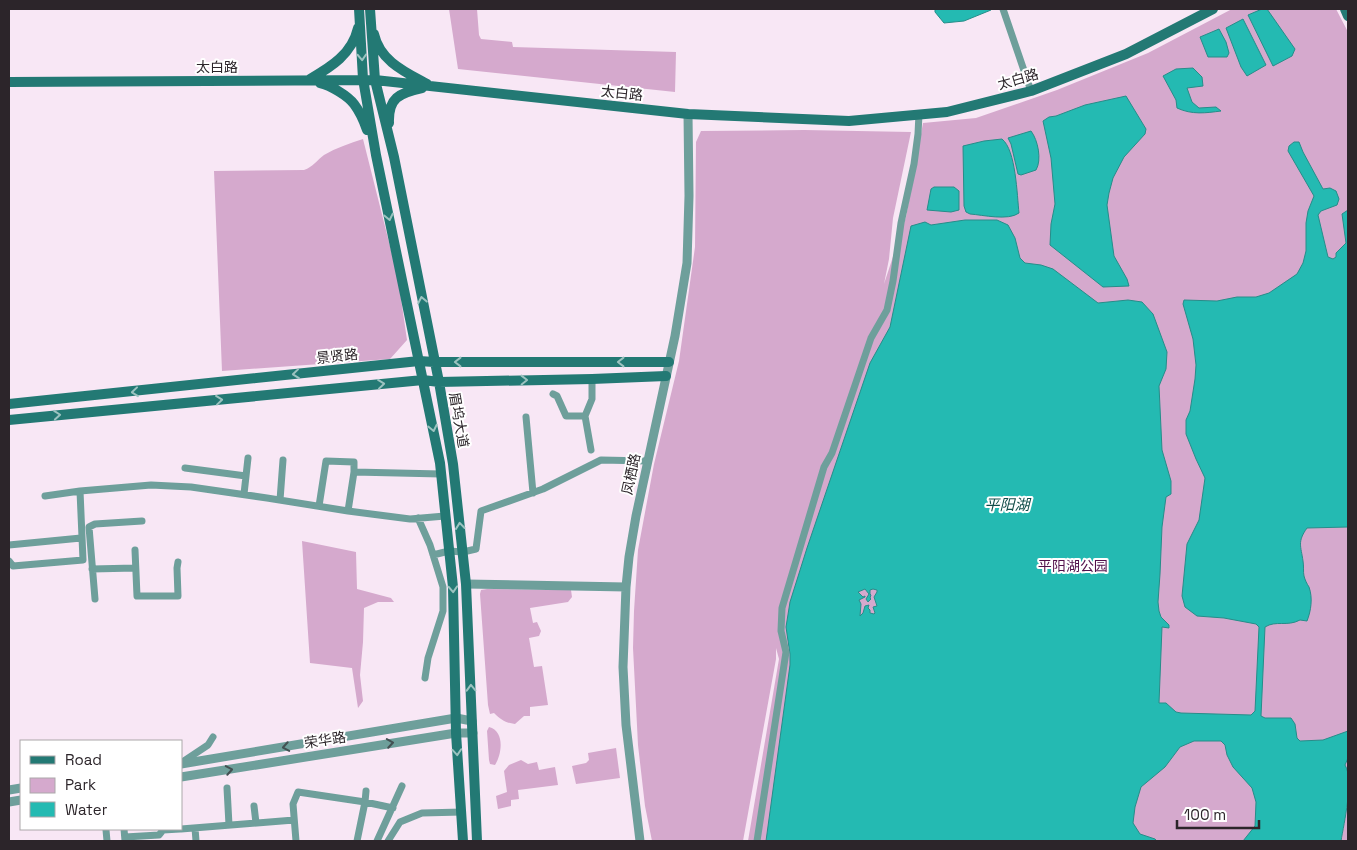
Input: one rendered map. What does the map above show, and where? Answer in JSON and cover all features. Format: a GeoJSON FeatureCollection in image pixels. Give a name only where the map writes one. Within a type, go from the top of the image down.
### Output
{"type":"FeatureCollection","features":[{"type":"Feature","properties":{"kind":"main road","name":"眉坞大道"},"geometry":{"type":"LineString","coordinates":[[370,9],[375,80],[394,157],[453,464],[466,584],[477,841]]}},
{"type":"Feature","properties":{"kind":"main road","name":"太白路"},"geometry":{"type":"LineString","coordinates":[[9,82],[375,80],[688,114],[848,121],[947,112],[1031,91],[1126,54],[1213,9]]}},
{"type":"Feature","properties":{"kind":"main road"},"geometry":{"type":"LineString","coordinates":[[1344,9],[1348,16]]}},
{"type":"Feature","properties":{"kind":"main road","name":"眉坞大道"},"geometry":{"type":"LineString","coordinates":[[359,13],[363,80],[375,148],[440,463],[453,587],[456,732],[463,841]]}},
{"type":"Feature","properties":{"kind":"main road"},"geometry":{"type":"LineString","coordinates":[[309,80],[333,65],[349,49],[356,36],[359,13]]}},
{"type":"Feature","properties":{"kind":"main road"},"geometry":{"type":"LineString","coordinates":[[370,20],[375,41],[386,58],[402,71],[433,86]]}},
{"type":"Feature","properties":{"kind":"main road"},"geometry":{"type":"LineString","coordinates":[[309,80],[326,84],[353,103],[375,148]]}},
{"type":"Feature","properties":{"kind":"main road"},"geometry":{"type":"LineString","coordinates":[[389,137],[388,111],[396,97],[408,91],[433,86]]}},
{"type":"Feature","properties":{"kind":"main road","name":"景贤路"},"geometry":{"type":"LineString","coordinates":[[9,404],[419,361],[670,362]]}},
{"type":"Feature","properties":{"kind":"main road"},"geometry":{"type":"LineString","coordinates":[[9,420],[423,380],[438,382],[666,376]]}},
{"type":"Feature","properties":{"kind":"street"},"geometry":{"type":"LineString","coordinates":[[1003,9],[1031,91]]}},
{"type":"Feature","properties":{"kind":"street","name":"凤栖路"},"geometry":{"type":"LineString","coordinates":[[640,841],[626,725],[623,667],[626,587],[636,516],[670,362],[687,263],[689,196],[688,114]]}},
{"type":"Feature","properties":{"kind":"street"},"geometry":{"type":"LineString","coordinates":[[757,841],[786,652],[781,631],[782,608],[824,467],[832,453],[871,338],[886,310],[893,281],[901,223],[914,164],[919,114]]}},
{"type":"Feature","properties":{"kind":"street"},"geometry":{"type":"LineString","coordinates":[[591,450],[585,416],[592,399],[592,379]]}},
{"type":"Feature","properties":{"kind":"street"},"geometry":{"type":"LineString","coordinates":[[553,394],[557,396],[566,416],[585,416]]}},
{"type":"Feature","properties":{"kind":"street"},"geometry":{"type":"LineString","coordinates":[[526,417],[533,493]]}},
{"type":"Feature","properties":{"kind":"street"},"geometry":{"type":"LineString","coordinates":[[244,494],[248,458]]}},
{"type":"Feature","properties":{"kind":"street"},"geometry":{"type":"LineString","coordinates":[[280,500],[283,460]]}},
{"type":"Feature","properties":{"kind":"street"},"geometry":{"type":"LineString","coordinates":[[433,555],[449,551],[463,552],[476,550],[481,511],[543,489],[601,460],[648,461]]}},
{"type":"Feature","properties":{"kind":"street"},"geometry":{"type":"LineString","coordinates":[[319,506],[326,461],[354,462],[348,511]]}},
{"type":"Feature","properties":{"kind":"street"},"geometry":{"type":"LineString","coordinates":[[185,468],[246,476]]}},
{"type":"Feature","properties":{"kind":"street"},"geometry":{"type":"LineString","coordinates":[[354,472],[441,474]]}},
{"type":"Feature","properties":{"kind":"street"},"geometry":{"type":"LineString","coordinates":[[45,496],[151,485],[191,487],[410,519],[446,516]]}},
{"type":"Feature","properties":{"kind":"street"},"geometry":{"type":"LineString","coordinates":[[9,560],[13,566],[83,560],[80,491]]}},
{"type":"Feature","properties":{"kind":"street"},"geometry":{"type":"LineString","coordinates":[[418,518],[430,545],[443,587],[443,611],[428,658],[425,678]]}},
{"type":"Feature","properties":{"kind":"street"},"geometry":{"type":"LineString","coordinates":[[95,600],[89,528],[95,524],[142,521]]}},
{"type":"Feature","properties":{"kind":"street"},"geometry":{"type":"LineString","coordinates":[[9,544],[82,538]]}},
{"type":"Feature","properties":{"kind":"street"},"geometry":{"type":"LineString","coordinates":[[135,550],[138,596],[178,596],[178,562]]}},
{"type":"Feature","properties":{"kind":"street"},"geometry":{"type":"LineString","coordinates":[[82,555],[91,554]]}},
{"type":"Feature","properties":{"kind":"street"},"geometry":{"type":"LineString","coordinates":[[92,569],[135,568]]}},
{"type":"Feature","properties":{"kind":"street"},"geometry":{"type":"LineString","coordinates":[[466,584],[626,587]]}},
{"type":"Feature","properties":{"kind":"street","name":"荣华路"},"geometry":{"type":"LineString","coordinates":[[182,764],[456,718],[472,721]]}},
{"type":"Feature","properties":{"kind":"street","name":"荣华路"},"geometry":{"type":"LineString","coordinates":[[182,777],[456,732],[473,734]]}},
{"type":"Feature","properties":{"kind":"street"},"geometry":{"type":"LineString","coordinates":[[182,763],[208,745],[214,737]]}},
{"type":"Feature","properties":{"kind":"street"},"geometry":{"type":"LineString","coordinates":[[377,841],[402,786]]}},
{"type":"Feature","properties":{"kind":"street"},"geometry":{"type":"LineString","coordinates":[[227,788],[229,825]]}},
{"type":"Feature","properties":{"kind":"street"},"geometry":{"type":"LineString","coordinates":[[357,841],[366,791]]}},
{"type":"Feature","properties":{"kind":"street"},"geometry":{"type":"LineString","coordinates":[[296,841],[293,804],[298,792],[392,808]]}},
{"type":"Feature","properties":{"kind":"street"},"geometry":{"type":"LineString","coordinates":[[254,806],[256,823]]}},
{"type":"Feature","properties":{"kind":"street"},"geometry":{"type":"LineString","coordinates":[[388,841],[400,822],[422,813],[462,812]]}},
{"type":"Feature","properties":{"kind":"street"},"geometry":{"type":"LineString","coordinates":[[182,829],[294,820]]}},
{"type":"Feature","properties":{"kind":"street"},"geometry":{"type":"LineString","coordinates":[[195,828],[196,841]]}},
{"type":"Feature","properties":{"kind":"street"},"geometry":{"type":"LineString","coordinates":[[106,830],[107,841]]}},
{"type":"Feature","properties":{"kind":"street"},"geometry":{"type":"LineString","coordinates":[[125,839],[159,838]]}},
{"type":"Feature","properties":{"kind":"green space"},"geometry":{"type":"Polygon","coordinates":[[[449,9],[477,9],[481,39],[512,42],[513,47],[676,52],[675,92],[458,69],[449,9]]]}},
{"type":"Feature","properties":{"kind":"green space","name":"平阳湖公园"},"geometry":{"type":"Polygon","coordinates":[[[1232,9],[1336,9],[1348,32],[1348,841],[748,841],[779,659],[776,648],[776,659],[743,841],[652,841],[645,806],[638,745],[633,648],[638,550],[654,464],[679,361],[695,247],[696,142],[701,131],[911,132],[893,218],[889,259],[884,284],[906,217],[923,123],[976,118],[1057,90],[1148,53],[1232,9]]]}},
{"type":"Feature","properties":{"kind":"green space"},"geometry":{"type":"Polygon","coordinates":[[[363,139],[398,278],[407,340],[390,359],[222,371],[214,171],[304,170],[329,152],[363,139]]]}},
{"type":"Feature","properties":{"kind":"green space"},"geometry":{"type":"Polygon","coordinates":[[[302,541],[356,552],[357,589],[391,598],[394,602],[378,602],[364,608],[360,675],[363,701],[358,708],[352,668],[310,663],[302,541]]]}},
{"type":"Feature","properties":{"kind":"green space"},"geometry":{"type":"Polygon","coordinates":[[[481,590],[571,590],[572,597],[568,602],[530,608],[533,623],[537,622],[541,631],[539,636],[529,638],[534,667],[542,666],[548,705],[530,707],[530,716],[524,716],[515,724],[504,721],[494,713],[490,714],[488,705],[480,594],[481,590]]]}},
{"type":"Feature","properties":{"kind":"green space"},"geometry":{"type":"Polygon","coordinates":[[[489,727],[498,733],[501,743],[495,765],[490,764],[489,760],[487,731],[489,727]]]}},
{"type":"Feature","properties":{"kind":"green space"},"geometry":{"type":"Polygon","coordinates":[[[616,748],[620,778],[576,784],[572,766],[586,763],[589,760],[588,753],[616,748]]]}},
{"type":"Feature","properties":{"kind":"green space"},"geometry":{"type":"Polygon","coordinates":[[[521,760],[528,764],[537,762],[539,770],[555,767],[558,785],[518,790],[519,799],[511,800],[511,806],[498,809],[496,796],[507,792],[504,771],[509,765],[521,760]]]}},
{"type":"Feature","properties":{"kind":"water"},"geometry":{"type":"Polygon","coordinates":[[[935,9],[991,10],[964,21],[944,23],[935,12],[935,9]]]}},
{"type":"Feature","properties":{"kind":"water"},"geometry":{"type":"Polygon","coordinates":[[[1262,9],[1267,9],[1295,49],[1292,56],[1273,66],[1248,15],[1262,9]]]}},
{"type":"Feature","properties":{"kind":"water"},"geometry":{"type":"Polygon","coordinates":[[[1243,19],[1266,65],[1247,76],[1241,67],[1226,28],[1243,19]]]}},
{"type":"Feature","properties":{"kind":"water"},"geometry":{"type":"Polygon","coordinates":[[[1219,29],[1229,53],[1227,57],[1208,57],[1200,37],[1219,29]]]}},
{"type":"Feature","properties":{"kind":"water"},"geometry":{"type":"Polygon","coordinates":[[[1193,68],[1202,77],[1203,86],[1187,88],[1192,102],[1199,108],[1216,107],[1221,111],[1194,113],[1177,108],[1176,100],[1163,76],[1176,69],[1193,68]]]}},
{"type":"Feature","properties":{"kind":"water"},"geometry":{"type":"Polygon","coordinates":[[[1126,96],[1146,129],[1145,134],[1124,157],[1113,178],[1107,205],[1114,256],[1129,286],[1103,287],[1050,245],[1051,224],[1055,204],[1051,158],[1043,121],[1049,117],[1085,105],[1126,96]]]}},
{"type":"Feature","properties":{"kind":"water"},"geometry":{"type":"Polygon","coordinates":[[[1031,131],[1036,139],[1038,166],[1036,170],[1021,175],[1018,174],[1008,138],[1031,131]]]}},
{"type":"Feature","properties":{"kind":"water"},"geometry":{"type":"Polygon","coordinates":[[[1002,139],[1007,145],[1013,163],[1019,213],[1009,217],[970,214],[966,212],[964,206],[963,146],[1002,139]]]}},
{"type":"Feature","properties":{"kind":"water","name":"平阳湖"},"geometry":{"type":"Polygon","coordinates":[[[1294,142],[1299,142],[1323,189],[1330,188],[1336,191],[1339,199],[1337,205],[1321,211],[1318,215],[1328,257],[1333,259],[1346,243],[1342,214],[1348,210],[1348,527],[1307,528],[1302,537],[1300,544],[1304,574],[1311,596],[1310,613],[1307,621],[1300,620],[1265,627],[1261,716],[1265,718],[1291,718],[1295,724],[1297,738],[1300,741],[1323,740],[1348,731],[1348,758],[1345,765],[1349,781],[1341,841],[1243,841],[1255,826],[1256,802],[1252,788],[1233,767],[1227,755],[1225,745],[1221,741],[1194,741],[1180,747],[1165,767],[1141,787],[1135,807],[1133,823],[1140,834],[1157,841],[766,841],[790,665],[786,627],[790,602],[870,363],[890,327],[911,226],[925,222],[931,225],[965,220],[997,220],[1008,225],[1015,238],[1020,258],[1025,263],[1053,269],[1098,303],[1128,300],[1142,302],[1153,314],[1167,352],[1166,369],[1159,386],[1162,450],[1171,481],[1171,494],[1166,497],[1162,527],[1158,602],[1161,617],[1169,625],[1169,628],[1162,627],[1159,703],[1166,703],[1176,712],[1181,713],[1251,715],[1255,711],[1259,627],[1256,624],[1224,618],[1197,616],[1185,607],[1182,596],[1187,544],[1199,520],[1205,478],[1186,434],[1186,420],[1190,411],[1196,365],[1193,339],[1183,304],[1184,300],[1217,301],[1237,297],[1256,297],[1269,293],[1297,274],[1303,263],[1306,251],[1306,223],[1314,196],[1288,151],[1289,146],[1294,142]],[[865,589],[858,592],[863,597],[865,596],[859,600],[861,604],[860,616],[865,606],[869,605],[870,613],[875,613],[873,607],[877,606],[874,597],[877,590],[870,590],[871,599],[868,602],[866,599],[869,594],[865,589]]]}},
{"type":"Feature","properties":{"kind":"water"},"geometry":{"type":"Polygon","coordinates":[[[934,187],[954,187],[959,191],[959,210],[951,212],[927,210],[931,189],[934,187]]]}}]}
